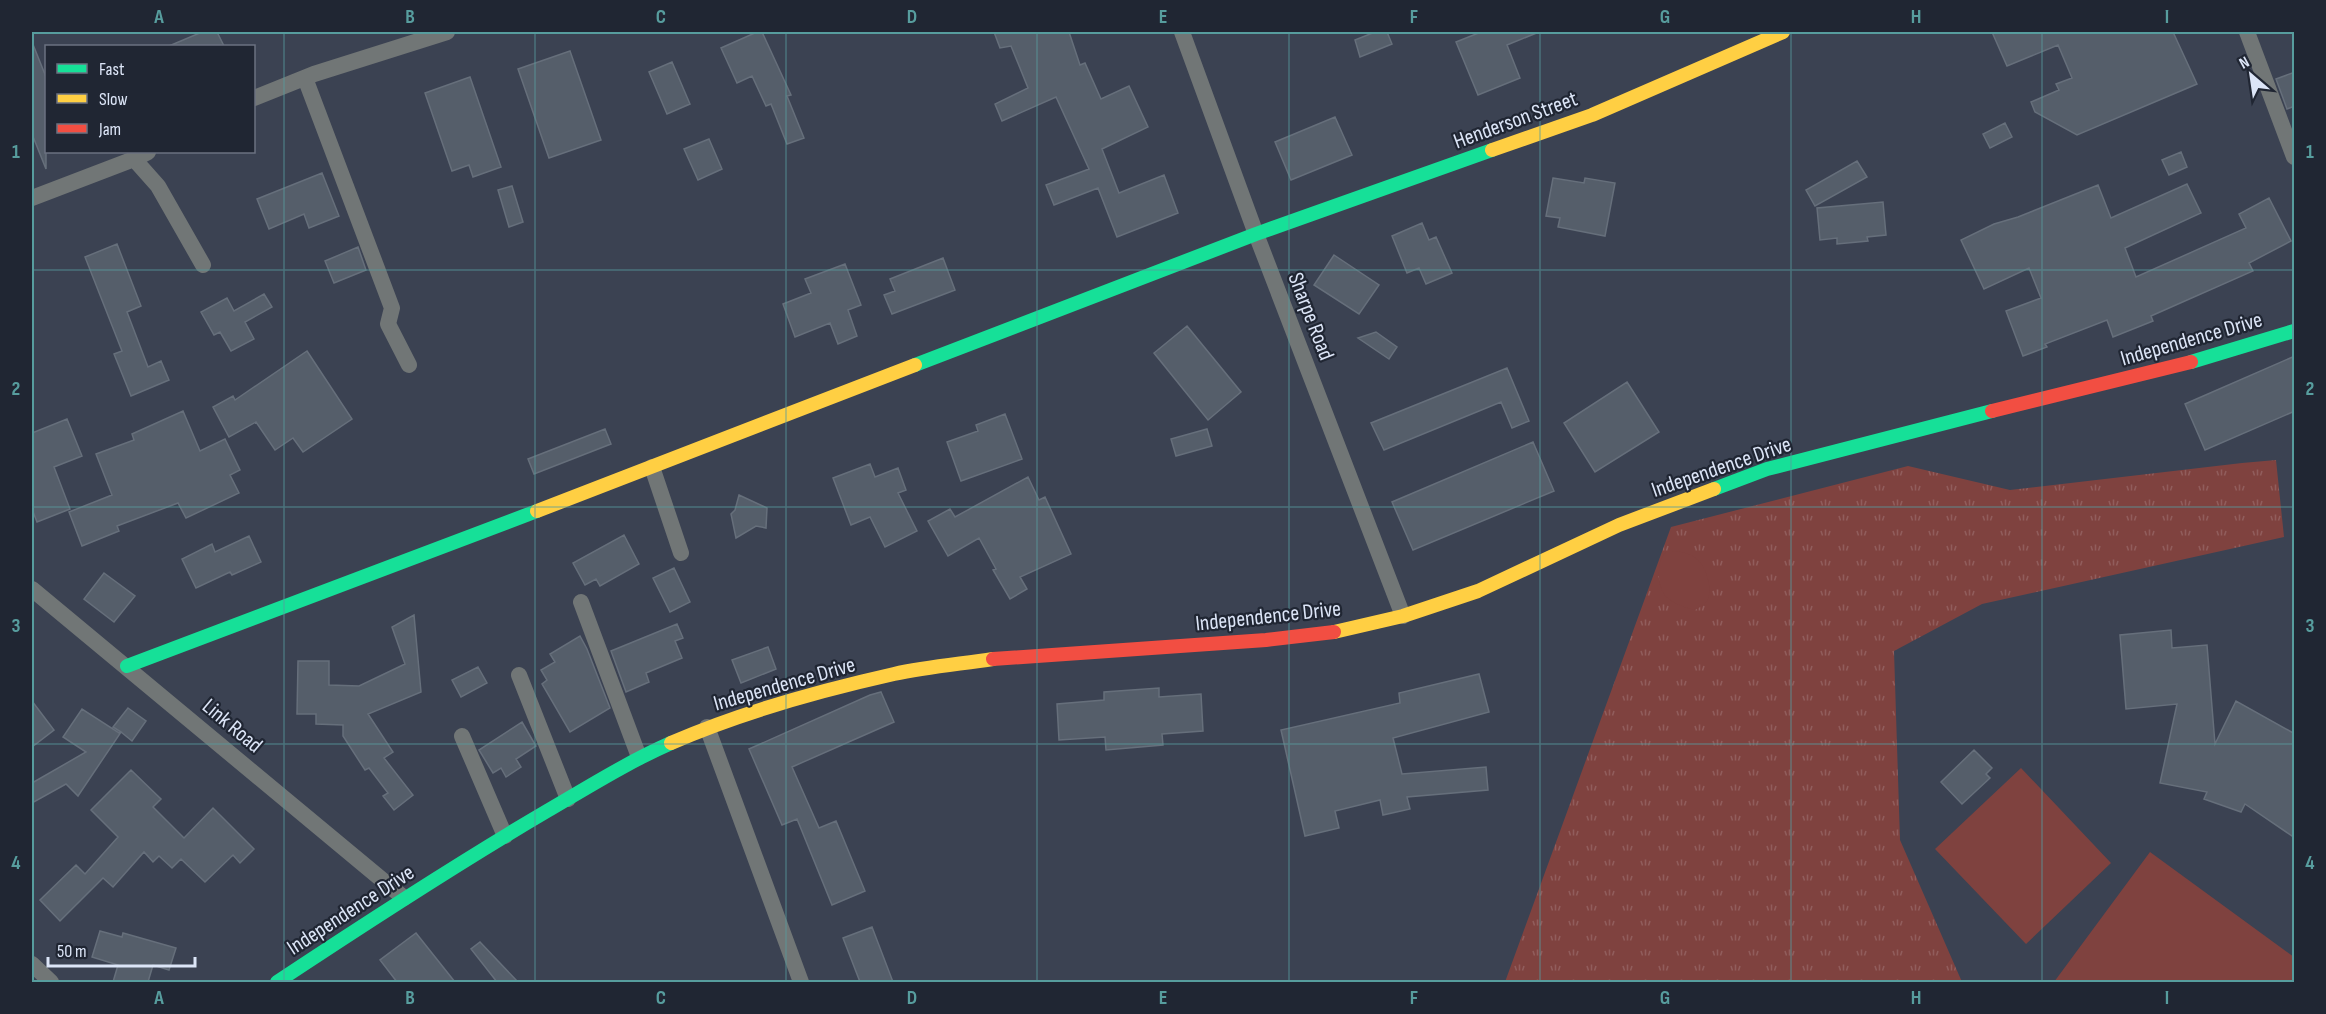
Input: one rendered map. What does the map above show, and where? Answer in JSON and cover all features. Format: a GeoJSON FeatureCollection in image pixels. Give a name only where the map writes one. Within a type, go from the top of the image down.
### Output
{"type":"FeatureCollection","features":[{"type":"Feature","properties":{"kind":"street"},"geometry":{"type":"LineString","coordinates":[[255,98],[305,78],[447,32]]}},
{"type":"Feature","properties":{"kind":"street","name":"Sharpe Road"},"geometry":{"type":"LineString","coordinates":[[1182,32],[1256,234],[1403,616]]}},
{"type":"Feature","properties":{"kind":"street","name":"Henderson Street"},"geometry":{"type":"LineString","coordinates":[[127,666],[1256,234],[1592,115],[1783,32]]}},
{"type":"Feature","properties":{"kind":"street"},"geometry":{"type":"LineString","coordinates":[[2247,32],[2295,157]]}},
{"type":"Feature","properties":{"kind":"street"},"geometry":{"type":"LineString","coordinates":[[305,78],[392,308],[388,324],[409,365]]}},
{"type":"Feature","properties":{"kind":"street"},"geometry":{"type":"LineString","coordinates":[[32,198],[141,155],[203,265]]}},
{"type":"Feature","properties":{"kind":"street","name":"Independence Drive"},"geometry":{"type":"LineString","coordinates":[[277,982],[404,898],[639,757],[707,728],[793,700],[895,674],[998,658],[1266,640],[1332,632],[1403,616],[1478,591],[1619,525],[1767,469],[1890,436],[2179,366],[2295,331]]}},
{"type":"Feature","properties":{"kind":"street"},"geometry":{"type":"LineString","coordinates":[[652,467],[681,553]]}},
{"type":"Feature","properties":{"kind":"street","name":"Link Road"},"geometry":{"type":"LineString","coordinates":[[32,589],[404,898]]}},
{"type":"Feature","properties":{"kind":"street"},"geometry":{"type":"LineString","coordinates":[[581,602],[639,757]]}},
{"type":"Feature","properties":{"kind":"street"},"geometry":{"type":"LineString","coordinates":[[519,675],[568,799]]}},
{"type":"Feature","properties":{"kind":"street"},"geometry":{"type":"LineString","coordinates":[[707,728],[801,982]]}},
{"type":"Feature","properties":{"kind":"street"},"geometry":{"type":"LineString","coordinates":[[462,736],[505,836]]}},
{"type":"Feature","properties":{"kind":"street"},"geometry":{"type":"LineString","coordinates":[[32,964],[51,982]]}},
{"type":"Feature","properties":{"kind":"green space"},"geometry":{"type":"Polygon","coordinates":[[[2276,460],[2284,537],[1982,604],[1894,651],[1900,840],[1962,982],[1505,982],[1671,527],[1908,466],[2010,490],[2276,460]]]}},
{"type":"Feature","properties":{"kind":"green space"},"geometry":{"type":"Polygon","coordinates":[[[1667,551],[1691,555],[1704,569],[1708,580],[1709,596],[1705,604],[1695,610],[1668,599],[1661,588],[1659,566],[1667,551]]]}},
{"type":"Feature","properties":{"kind":"green space"},"geometry":{"type":"Polygon","coordinates":[[[2021,768],[2111,863],[2026,944],[1935,849],[2021,768]]]}},
{"type":"Feature","properties":{"kind":"green space"},"geometry":{"type":"Polygon","coordinates":[[[2150,852],[2294,957],[2294,982],[2054,982],[2150,852]]]}},
{"type":"Feature","properties":{"kind":"building"},"geometry":{"type":"Polygon","coordinates":[[[202,32],[217,32],[224,45],[171,45],[202,32]]]}},
{"type":"Feature","properties":{"kind":"building"},"geometry":{"type":"Polygon","coordinates":[[[757,32],[762,32],[791,95],[787,96],[804,138],[787,144],[771,104],[766,106],[752,76],[737,83],[721,48],[757,32]]]}},
{"type":"Feature","properties":{"kind":"building"},"geometry":{"type":"Polygon","coordinates":[[[994,32],[1069,32],[1080,65],[1085,63],[1101,99],[1129,86],[1148,127],[1102,149],[1119,193],[1164,175],[1178,213],[1117,237],[1098,188],[1054,205],[1046,185],[1089,169],[1056,97],[1002,121],[995,104],[1028,88],[1011,46],[1000,48],[994,32]]]}},
{"type":"Feature","properties":{"kind":"building"},"geometry":{"type":"Polygon","coordinates":[[[1375,32],[1387,32],[1392,44],[1360,57],[1355,40],[1375,32]]]}},
{"type":"Feature","properties":{"kind":"building"},"geometry":{"type":"Polygon","coordinates":[[[1481,32],[1539,32],[1507,45],[1520,78],[1478,95],[1456,42],[1481,32]]]}},
{"type":"Feature","properties":{"kind":"building"},"geometry":{"type":"Polygon","coordinates":[[[1992,32],[2173,32],[2197,84],[2077,135],[2035,112],[2031,102],[2059,90],[2056,84],[2072,78],[2058,45],[2007,66],[1992,32]]]}},
{"type":"Feature","properties":{"kind":"building"},"geometry":{"type":"Polygon","coordinates":[[[32,42],[45,74],[46,169],[32,134],[32,42]]]}},
{"type":"Feature","properties":{"kind":"building"},"geometry":{"type":"Polygon","coordinates":[[[570,51],[601,140],[549,158],[518,69],[570,51]]]}},
{"type":"Feature","properties":{"kind":"building"},"geometry":{"type":"Polygon","coordinates":[[[672,62],[690,104],[667,114],[649,72],[672,62]]]}},
{"type":"Feature","properties":{"kind":"building"},"geometry":{"type":"Polygon","coordinates":[[[2295,72],[2295,106],[2287,109],[2276,79],[2295,72]]]}},
{"type":"Feature","properties":{"kind":"building"},"geometry":{"type":"Polygon","coordinates":[[[470,77],[501,167],[473,177],[469,165],[452,171],[425,93],[470,77]]]}},
{"type":"Feature","properties":{"kind":"building"},"geometry":{"type":"Polygon","coordinates":[[[1335,117],[1352,155],[1291,180],[1275,142],[1335,117]]]}},
{"type":"Feature","properties":{"kind":"building"},"geometry":{"type":"Polygon","coordinates":[[[2005,123],[2012,137],[1990,148],[1983,134],[2005,123]]]}},
{"type":"Feature","properties":{"kind":"building"},"geometry":{"type":"Polygon","coordinates":[[[709,139],[722,169],[698,180],[684,149],[709,139]]]}},
{"type":"Feature","properties":{"kind":"building"},"geometry":{"type":"Polygon","coordinates":[[[2181,152],[2187,167],[2169,175],[2162,160],[2181,152]]]}},
{"type":"Feature","properties":{"kind":"building"},"geometry":{"type":"Polygon","coordinates":[[[1857,161],[1867,177],[1815,206],[1806,190],[1857,161]]]}},
{"type":"Feature","properties":{"kind":"building"},"geometry":{"type":"Polygon","coordinates":[[[322,173],[339,216],[309,228],[304,214],[269,229],[257,199],[322,173]]]}},
{"type":"Feature","properties":{"kind":"building"},"geometry":{"type":"Polygon","coordinates":[[[1553,178],[1584,183],[1585,178],[1615,183],[1605,236],[1558,227],[1560,218],[1546,216],[1553,178]]]}},
{"type":"Feature","properties":{"kind":"building"},"geometry":{"type":"Polygon","coordinates":[[[2187,184],[2201,213],[2125,248],[2136,277],[2246,228],[2239,214],[2269,198],[2291,241],[2249,263],[2253,271],[2151,316],[2153,321],[2113,337],[2107,320],[2045,344],[2047,347],[2023,356],[2006,311],[2041,298],[2029,268],[1984,289],[1961,240],[1994,224],[2018,217],[2098,185],[2111,218],[2187,184]]]}},
{"type":"Feature","properties":{"kind":"building"},"geometry":{"type":"Polygon","coordinates":[[[512,186],[523,222],[509,227],[498,190],[512,186]]]}},
{"type":"Feature","properties":{"kind":"building"},"geometry":{"type":"Polygon","coordinates":[[[1883,202],[1886,235],[1867,237],[1868,241],[1837,244],[1837,238],[1820,240],[1817,208],[1883,202]]]}},
{"type":"Feature","properties":{"kind":"building"},"geometry":{"type":"Polygon","coordinates":[[[1422,223],[1429,240],[1436,237],[1452,273],[1426,284],[1419,268],[1407,273],[1392,236],[1422,223]]]}},
{"type":"Feature","properties":{"kind":"building"},"geometry":{"type":"Polygon","coordinates":[[[117,244],[141,306],[127,312],[148,367],[161,361],[169,380],[131,396],[114,354],[122,351],[85,257],[117,244]]]}},
{"type":"Feature","properties":{"kind":"building"},"geometry":{"type":"Polygon","coordinates":[[[358,247],[366,270],[334,283],[325,261],[358,247]]]}},
{"type":"Feature","properties":{"kind":"building"},"geometry":{"type":"Polygon","coordinates":[[[1334,255],[1379,285],[1359,314],[1314,285],[1334,255]]]}},
{"type":"Feature","properties":{"kind":"building"},"geometry":{"type":"Polygon","coordinates":[[[943,258],[955,290],[892,314],[884,295],[895,291],[890,279],[943,258]]]}},
{"type":"Feature","properties":{"kind":"building"},"geometry":{"type":"Polygon","coordinates":[[[845,264],[861,305],[848,310],[857,336],[838,344],[830,323],[795,337],[783,304],[811,293],[805,279],[845,264]]]}},
{"type":"Feature","properties":{"kind":"building"},"geometry":{"type":"Polygon","coordinates":[[[264,294],[272,307],[245,322],[254,339],[231,351],[220,332],[214,335],[201,312],[227,298],[234,311],[264,294]]]}},
{"type":"Feature","properties":{"kind":"building"},"geometry":{"type":"Polygon","coordinates":[[[1187,326],[1241,392],[1208,420],[1154,353],[1187,326]]]}},
{"type":"Feature","properties":{"kind":"building"},"geometry":{"type":"Polygon","coordinates":[[[1376,332],[1397,347],[1389,359],[1358,338],[1376,332]]]}},
{"type":"Feature","properties":{"kind":"building"},"geometry":{"type":"Polygon","coordinates":[[[307,351],[352,419],[303,452],[293,438],[275,450],[256,422],[229,437],[213,407],[233,396],[235,400],[307,351]]]}},
{"type":"Feature","properties":{"kind":"building"},"geometry":{"type":"Polygon","coordinates":[[[2295,356],[2295,411],[2205,450],[2185,404],[2295,356]]]}},
{"type":"Feature","properties":{"kind":"building"},"geometry":{"type":"Polygon","coordinates":[[[1507,368],[1529,421],[1512,428],[1501,402],[1384,450],[1371,423],[1507,368]]]}},
{"type":"Feature","properties":{"kind":"building"},"geometry":{"type":"Polygon","coordinates":[[[1627,382],[1659,432],[1595,472],[1564,423],[1627,382]]]}},
{"type":"Feature","properties":{"kind":"building"},"geometry":{"type":"Polygon","coordinates":[[[183,411],[200,451],[225,439],[240,470],[230,475],[239,493],[186,518],[178,503],[117,526],[119,531],[82,546],[69,512],[112,495],[96,454],[134,440],[132,434],[183,411]]]}},
{"type":"Feature","properties":{"kind":"building"},"geometry":{"type":"Polygon","coordinates":[[[1005,414],[1022,459],[961,481],[947,442],[978,431],[976,425],[1005,414]]]}},
{"type":"Feature","properties":{"kind":"building"},"geometry":{"type":"Polygon","coordinates":[[[67,419],[82,456],[54,467],[70,509],[37,522],[32,509],[32,433],[67,419]]]}},
{"type":"Feature","properties":{"kind":"building"},"geometry":{"type":"Polygon","coordinates":[[[605,429],[611,444],[534,474],[528,459],[605,429]]]}},
{"type":"Feature","properties":{"kind":"building"},"geometry":{"type":"Polygon","coordinates":[[[1207,429],[1212,446],[1176,456],[1171,439],[1207,429]]]}},
{"type":"Feature","properties":{"kind":"building"},"geometry":{"type":"Polygon","coordinates":[[[1533,442],[1554,491],[1413,550],[1392,502],[1533,442]]]}},
{"type":"Feature","properties":{"kind":"building"},"geometry":{"type":"Polygon","coordinates":[[[870,464],[875,477],[898,468],[906,490],[898,493],[917,531],[885,547],[870,517],[851,525],[833,478],[870,464]]]}},
{"type":"Feature","properties":{"kind":"building"},"geometry":{"type":"Polygon","coordinates":[[[1028,477],[1039,500],[1045,497],[1071,554],[1020,577],[1027,589],[1010,599],[993,570],[996,569],[979,538],[948,556],[928,521],[950,509],[955,517],[1028,477]]]}},
{"type":"Feature","properties":{"kind":"building"},"geometry":{"type":"Polygon","coordinates":[[[739,495],[767,508],[766,528],[756,526],[736,538],[731,514],[735,510],[739,495]]]}},
{"type":"Feature","properties":{"kind":"building"},"geometry":{"type":"Polygon","coordinates":[[[624,535],[639,564],[600,586],[596,579],[585,585],[573,563],[624,535]]]}},
{"type":"Feature","properties":{"kind":"building"},"geometry":{"type":"Polygon","coordinates":[[[249,536],[261,562],[232,575],[230,572],[196,588],[182,559],[212,544],[215,552],[249,536]]]}},
{"type":"Feature","properties":{"kind":"building"},"geometry":{"type":"Polygon","coordinates":[[[674,568],[690,602],[670,612],[653,578],[674,568]]]}},
{"type":"Feature","properties":{"kind":"building"},"geometry":{"type":"Polygon","coordinates":[[[104,573],[135,596],[114,622],[84,599],[104,573]]]}},
{"type":"Feature","properties":{"kind":"building"},"geometry":{"type":"Polygon","coordinates":[[[414,615],[421,692],[368,714],[393,752],[384,758],[413,795],[394,810],[383,796],[388,793],[369,768],[365,770],[343,736],[343,725],[316,724],[316,714],[297,714],[298,661],[329,661],[329,685],[359,686],[405,664],[392,627],[414,615]]]}},
{"type":"Feature","properties":{"kind":"building"},"geometry":{"type":"Polygon","coordinates":[[[677,624],[683,638],[675,641],[682,658],[646,673],[649,682],[626,692],[611,651],[677,624]]]}},
{"type":"Feature","properties":{"kind":"building"},"geometry":{"type":"Polygon","coordinates":[[[2171,630],[2172,648],[2207,645],[2215,744],[2236,701],[2295,734],[2295,838],[2245,804],[2241,812],[2204,799],[2207,792],[2160,783],[2177,704],[2126,709],[2120,635],[2171,630]]]}},
{"type":"Feature","properties":{"kind":"building"},"geometry":{"type":"Polygon","coordinates":[[[580,636],[610,708],[570,732],[542,684],[547,680],[541,670],[555,662],[550,654],[580,636]]]}},
{"type":"Feature","properties":{"kind":"building"},"geometry":{"type":"Polygon","coordinates":[[[768,647],[776,669],[741,683],[732,660],[768,647]]]}},
{"type":"Feature","properties":{"kind":"building"},"geometry":{"type":"Polygon","coordinates":[[[478,667],[487,683],[461,697],[452,680],[478,667]]]}},
{"type":"Feature","properties":{"kind":"building"},"geometry":{"type":"Polygon","coordinates":[[[1479,674],[1489,712],[1393,738],[1402,774],[1486,767],[1488,790],[1407,797],[1410,809],[1383,815],[1380,800],[1335,811],[1339,828],[1305,836],[1281,730],[1400,703],[1399,693],[1479,674]]]}},
{"type":"Feature","properties":{"kind":"building"},"geometry":{"type":"Polygon","coordinates":[[[1159,688],[1159,697],[1201,694],[1203,731],[1162,734],[1163,745],[1106,750],[1105,737],[1059,740],[1057,704],[1104,700],[1104,692],[1159,688]]]}},
{"type":"Feature","properties":{"kind":"building"},"geometry":{"type":"Polygon","coordinates":[[[881,692],[894,722],[792,767],[819,828],[836,821],[865,891],[832,905],[797,819],[782,825],[749,749],[881,692]]]}},
{"type":"Feature","properties":{"kind":"building"},"geometry":{"type":"Polygon","coordinates":[[[32,701],[54,730],[32,747],[32,701]]]}},
{"type":"Feature","properties":{"kind":"building"},"geometry":{"type":"Polygon","coordinates":[[[128,708],[146,721],[132,741],[113,727],[128,708]]]}},
{"type":"Feature","properties":{"kind":"building"},"geometry":{"type":"Polygon","coordinates":[[[82,709],[119,733],[121,732],[78,796],[66,784],[32,803],[32,783],[86,752],[63,737],[82,709]]]}},
{"type":"Feature","properties":{"kind":"building"},"geometry":{"type":"Polygon","coordinates":[[[522,722],[536,746],[516,759],[521,767],[506,777],[501,768],[493,773],[479,750],[522,722]]]}},
{"type":"Feature","properties":{"kind":"building"},"geometry":{"type":"Polygon","coordinates":[[[1974,750],[1992,768],[1986,774],[1990,778],[1962,804],[1941,782],[1974,750]]]}},
{"type":"Feature","properties":{"kind":"building"},"geometry":{"type":"Polygon","coordinates":[[[131,770],[161,799],[153,807],[184,838],[213,808],[254,849],[240,863],[233,855],[205,882],[181,859],[172,868],[159,856],[153,862],[144,852],[113,887],[103,878],[60,921],[40,900],[76,865],[85,874],[118,837],[91,810],[131,770]]]}},
{"type":"Feature","properties":{"kind":"building"},"geometry":{"type":"Polygon","coordinates":[[[872,927],[893,982],[860,982],[843,938],[872,927]]]}},
{"type":"Feature","properties":{"kind":"building"},"geometry":{"type":"Polygon","coordinates":[[[100,931],[122,937],[123,933],[176,948],[169,970],[153,965],[148,982],[113,982],[118,965],[92,957],[100,931]]]}},
{"type":"Feature","properties":{"kind":"building"},"geometry":{"type":"Polygon","coordinates":[[[416,933],[455,982],[397,982],[380,960],[416,933]]]}},
{"type":"Feature","properties":{"kind":"building"},"geometry":{"type":"Polygon","coordinates":[[[480,942],[518,982],[497,982],[471,949],[480,942]]]}},
{"type":"Feature","properties":{"kind":"traffic: fast"},"geometry":{"type":"LineString","coordinates":[[915,365],[1256,234],[1492,150]]}},
{"type":"Feature","properties":{"kind":"traffic: fast"},"geometry":{"type":"LineString","coordinates":[[2191,362],[2294,331]]}},
{"type":"Feature","properties":{"kind":"traffic: fast"},"geometry":{"type":"LineString","coordinates":[[1714,489],[1767,469],[1992,411]]}},
{"type":"Feature","properties":{"kind":"traffic: fast"},"geometry":{"type":"LineString","coordinates":[[127,666],[537,511]]}},
{"type":"Feature","properties":{"kind":"traffic: fast"},"geometry":{"type":"LineString","coordinates":[[277,982],[513,831],[608,775],[671,743]]}},
{"type":"Feature","properties":{"kind":"traffic: slow"},"geometry":{"type":"LineString","coordinates":[[1492,150],[1592,115],[1783,32]]}},
{"type":"Feature","properties":{"kind":"traffic: slow"},"geometry":{"type":"LineString","coordinates":[[537,511],[915,365]]}},
{"type":"Feature","properties":{"kind":"traffic: slow"},"geometry":{"type":"LineString","coordinates":[[1334,632],[1403,616],[1478,591],[1619,525],[1714,489]]}},
{"type":"Feature","properties":{"kind":"traffic: slow"},"geometry":{"type":"LineString","coordinates":[[671,743],[753,712],[837,688],[931,667],[993,659]]}},
{"type":"Feature","properties":{"kind":"traffic: jam"},"geometry":{"type":"LineString","coordinates":[[1992,411],[2191,362]]}},
{"type":"Feature","properties":{"kind":"traffic: jam"},"geometry":{"type":"LineString","coordinates":[[993,659],[1266,640],[1334,632]]}}]}
